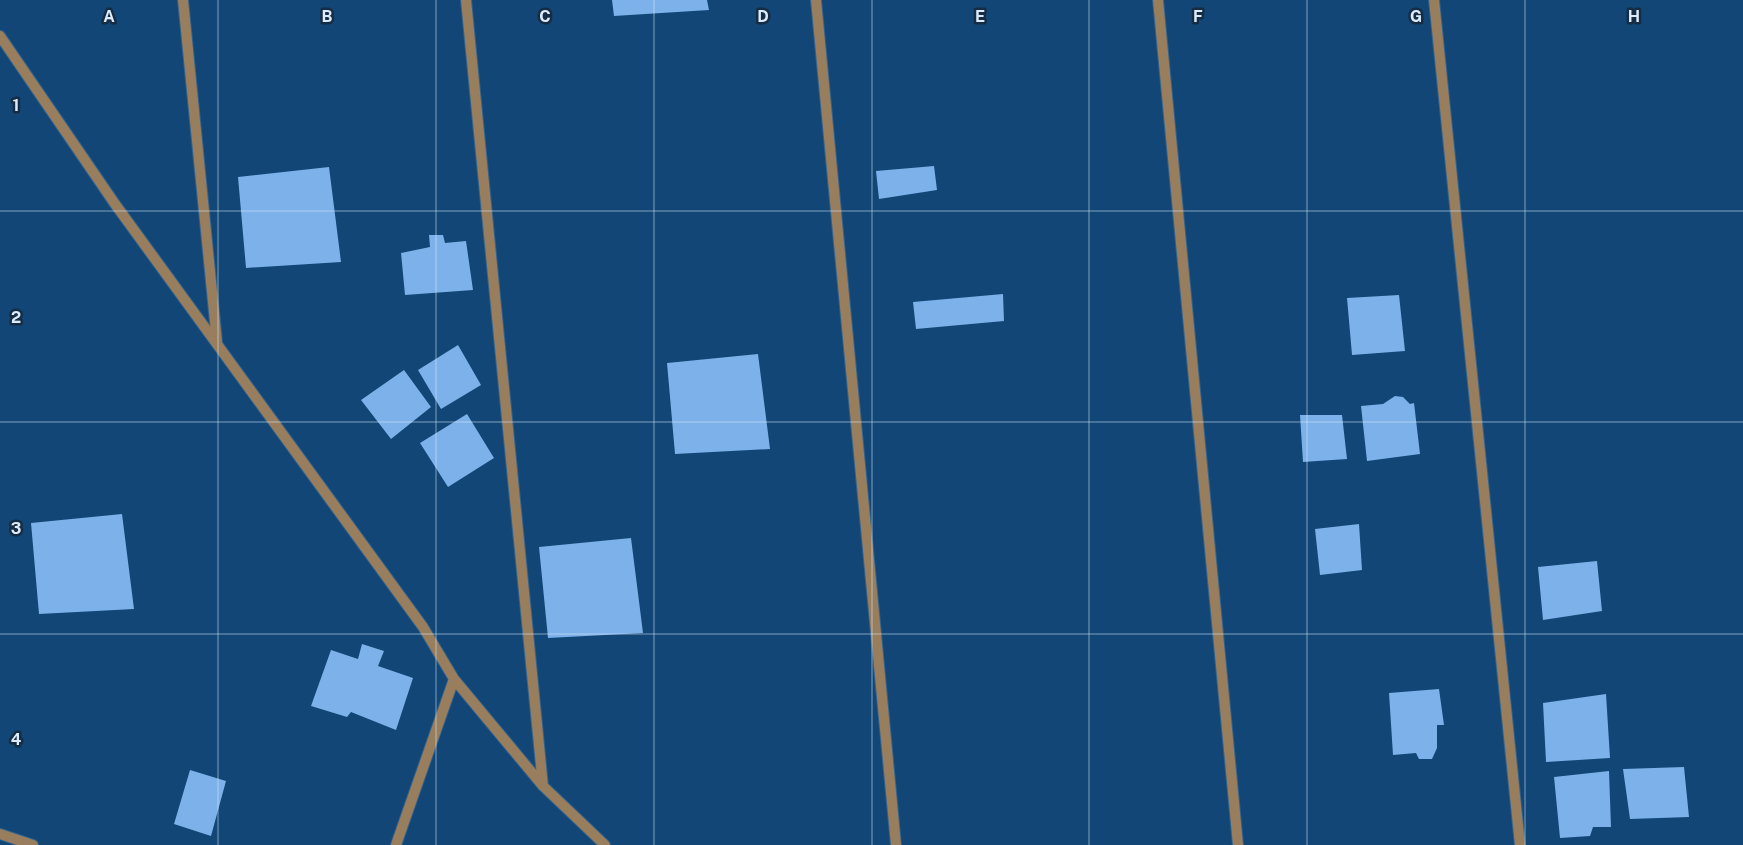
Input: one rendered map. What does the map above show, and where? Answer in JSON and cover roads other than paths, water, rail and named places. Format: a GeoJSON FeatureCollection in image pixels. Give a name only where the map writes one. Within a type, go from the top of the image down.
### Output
{"type":"FeatureCollection","features":[{"type":"Feature","properties":{"kind":"street"},"geometry":{"type":"LineString","coordinates":[[183,0],[217,345]]}},
{"type":"Feature","properties":{"kind":"street"},"geometry":{"type":"LineString","coordinates":[[466,0],[543,786]]}},
{"type":"Feature","properties":{"kind":"street"},"geometry":{"type":"LineString","coordinates":[[816,0],[896,845]]}},
{"type":"Feature","properties":{"kind":"street"},"geometry":{"type":"LineString","coordinates":[[1158,0],[1238,845]]}},
{"type":"Feature","properties":{"kind":"street"},"geometry":{"type":"LineString","coordinates":[[1434,0],[1520,845]]}},
{"type":"Feature","properties":{"kind":"street"},"geometry":{"type":"LineString","coordinates":[[0,36],[115,204],[423,627],[454,679],[543,786],[605,845]]}},
{"type":"Feature","properties":{"kind":"street"},"geometry":{"type":"LineString","coordinates":[[396,845],[454,679]]}},
{"type":"Feature","properties":{"kind":"street"},"geometry":{"type":"LineString","coordinates":[[0,834],[33,845]]}}]}
